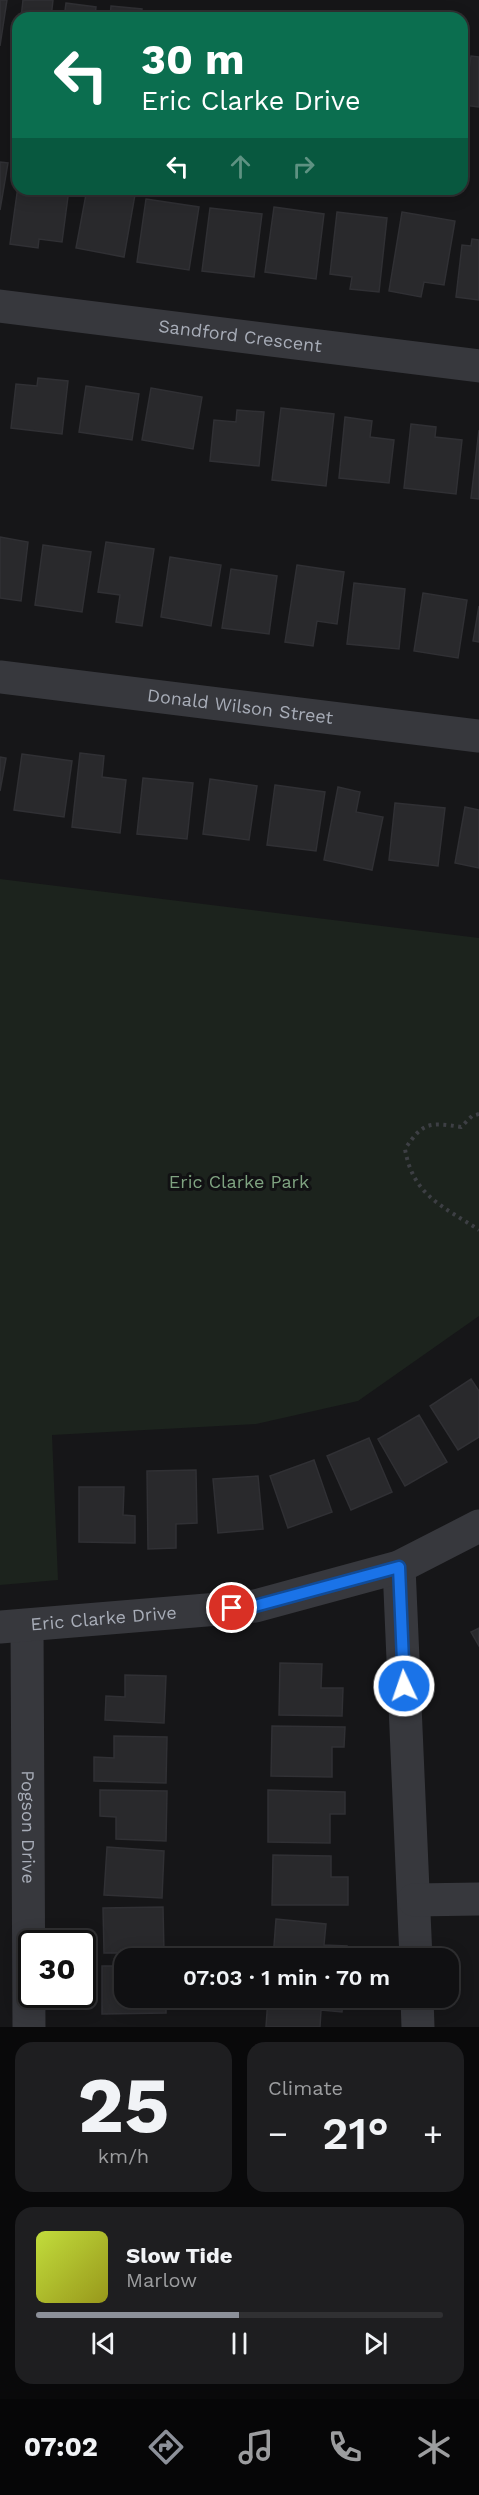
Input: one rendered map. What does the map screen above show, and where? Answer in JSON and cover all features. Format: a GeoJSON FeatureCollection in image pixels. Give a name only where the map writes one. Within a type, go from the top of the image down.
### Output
{"type":"FeatureCollection","features":[{"type":"Feature","properties":{"kind":"street","name":"Sandford Crescent"},"geometry":{"type":"LineString","coordinates":[[0,306],[479,366]]}},
{"type":"Feature","properties":{"kind":"street","name":"Donald Wilson Street"},"geometry":{"type":"LineString","coordinates":[[0,677],[479,736]]}},
{"type":"Feature","properties":{"kind":"street","name":"Eric Clarke Drive"},"geometry":{"type":"LineString","coordinates":[[13,1626],[255,1606],[399,1567],[479,1526]]}},
{"type":"Feature","properties":{"kind":"street"},"geometry":{"type":"LineString","coordinates":[[399,1567],[416,1948]]}},
{"type":"Feature","properties":{"kind":"street","name":"Pogson Drive"},"geometry":{"type":"LineString","coordinates":[[13,1626],[28,2027]]}},
{"type":"Feature","properties":{"kind":"street"},"geometry":{"type":"LineString","coordinates":[[414,1900],[479,1899]]}},
{"type":"Feature","properties":{"kind":"street"},"geometry":{"type":"LineString","coordinates":[[417,2008],[418,2027]]}},
{"type":"Feature","properties":{"kind":"path"},"geometry":{"type":"LineString","coordinates":[[479,1114],[472,1116],[460,1127],[435,1123],[416,1132],[405,1149],[408,1167],[423,1192],[479,1229]]}},
{"type":"Feature","properties":{"kind":"green space","name":"Eric Clarke Park"},"geometry":{"type":"Polygon","coordinates":[[[0,879],[479,938],[479,1316],[358,1401],[256,1424],[52,1435],[58,1580],[0,1585],[0,879]]]}},
{"type":"Feature","properties":{"kind":"building"},"geometry":{"type":"Polygon","coordinates":[[[0,0],[7,0],[0,46],[0,0]]]}},
{"type":"Feature","properties":{"kind":"building"},"geometry":{"type":"Polygon","coordinates":[[[23,0],[53,0],[52,12],[22,12],[23,0]]]}},
{"type":"Feature","properties":{"kind":"building"},"geometry":{"type":"Polygon","coordinates":[[[66,3],[96,7],[96,12],[65,12],[66,3]]]}},
{"type":"Feature","properties":{"kind":"building"},"geometry":{"type":"Polygon","coordinates":[[[111,6],[142,9],[142,12],[110,12],[111,6]]]}},
{"type":"Feature","properties":{"kind":"building"},"geometry":{"type":"Polygon","coordinates":[[[471,56],[479,57],[479,107],[468,106],[471,56]]]}},
{"type":"Feature","properties":{"kind":"building"},"geometry":{"type":"Polygon","coordinates":[[[0,162],[8,163],[0,210],[0,162]]]}},
{"type":"Feature","properties":{"kind":"building"},"geometry":{"type":"Polygon","coordinates":[[[17,195],[68,195],[62,242],[39,239],[38,248],[10,244],[17,195]]]}},
{"type":"Feature","properties":{"kind":"building"},"geometry":{"type":"Polygon","coordinates":[[[86,195],[135,195],[124,257],[76,248],[86,195]]]}},
{"type":"Feature","properties":{"kind":"building"},"geometry":{"type":"Polygon","coordinates":[[[146,199],[199,207],[189,270],[137,262],[146,199]]]}},
{"type":"Feature","properties":{"kind":"building"},"geometry":{"type":"Polygon","coordinates":[[[274,207],[324,214],[316,279],[265,272],[274,207]]]}},
{"type":"Feature","properties":{"kind":"building"},"geometry":{"type":"Polygon","coordinates":[[[210,208],[262,214],[254,277],[202,271],[210,208]]]}},
{"type":"Feature","properties":{"kind":"building"},"geometry":{"type":"Polygon","coordinates":[[[337,212],[387,218],[379,292],[350,289],[352,277],[330,274],[337,212]]]}},
{"type":"Feature","properties":{"kind":"building"},"geometry":{"type":"Polygon","coordinates":[[[402,212],[455,221],[444,285],[424,282],[421,297],[389,291],[402,212]]]}},
{"type":"Feature","properties":{"kind":"building"},"geometry":{"type":"Polygon","coordinates":[[[472,239],[479,240],[479,300],[456,297],[462,245],[471,246],[472,239]]]}},
{"type":"Feature","properties":{"kind":"building"},"geometry":{"type":"Polygon","coordinates":[[[38,378],[68,381],[62,434],[11,428],[16,384],[37,386],[38,378]]]}},
{"type":"Feature","properties":{"kind":"building"},"geometry":{"type":"Polygon","coordinates":[[[86,386],[139,394],[132,440],[79,432],[86,386]]]}},
{"type":"Feature","properties":{"kind":"building"},"geometry":{"type":"Polygon","coordinates":[[[151,388],[202,397],[193,449],[142,440],[151,388]]]}},
{"type":"Feature","properties":{"kind":"building"},"geometry":{"type":"Polygon","coordinates":[[[281,408],[334,414],[326,486],[272,480],[281,408]]]}},
{"type":"Feature","properties":{"kind":"building"},"geometry":{"type":"Polygon","coordinates":[[[237,410],[264,412],[259,466],[210,461],[214,420],[236,422],[237,410]]]}},
{"type":"Feature","properties":{"kind":"building"},"geometry":{"type":"Polygon","coordinates":[[[345,417],[372,421],[370,437],[394,440],[389,483],[339,478],[345,417]]]}},
{"type":"Feature","properties":{"kind":"building"},"geometry":{"type":"Polygon","coordinates":[[[411,424],[436,427],[435,437],[462,440],[456,494],[404,488],[411,424]]]}},
{"type":"Feature","properties":{"kind":"building"},"geometry":{"type":"Polygon","coordinates":[[[479,430],[479,499],[471,498],[479,430]]]}},
{"type":"Feature","properties":{"kind":"building"},"geometry":{"type":"Polygon","coordinates":[[[0,537],[28,542],[21,601],[0,598],[0,537]]]}},
{"type":"Feature","properties":{"kind":"building"},"geometry":{"type":"Polygon","coordinates":[[[106,542],[154,549],[142,626],[116,622],[120,595],[98,592],[106,542]]]}},
{"type":"Feature","properties":{"kind":"building"},"geometry":{"type":"Polygon","coordinates":[[[43,545],[91,552],[82,612],[35,605],[43,545]]]}},
{"type":"Feature","properties":{"kind":"building"},"geometry":{"type":"Polygon","coordinates":[[[170,557],[221,565],[211,626],[161,617],[170,557]]]}},
{"type":"Feature","properties":{"kind":"building"},"geometry":{"type":"Polygon","coordinates":[[[297,565],[344,572],[337,624],[317,621],[313,646],[285,642],[297,565]]]}},
{"type":"Feature","properties":{"kind":"building"},"geometry":{"type":"Polygon","coordinates":[[[231,569],[277,576],[269,634],[222,628],[231,569]]]}},
{"type":"Feature","properties":{"kind":"building"},"geometry":{"type":"Polygon","coordinates":[[[354,583],[405,589],[399,649],[347,644],[354,583]]]}},
{"type":"Feature","properties":{"kind":"building"},"geometry":{"type":"Polygon","coordinates":[[[423,593],[467,600],[458,658],[414,651],[423,593]]]}},
{"type":"Feature","properties":{"kind":"building"},"geometry":{"type":"Polygon","coordinates":[[[479,606],[479,642],[473,641],[479,606]]]}},
{"type":"Feature","properties":{"kind":"building"},"geometry":{"type":"Polygon","coordinates":[[[80,753],[104,756],[102,777],[126,780],[120,833],[72,827],[80,753]]]}},
{"type":"Feature","properties":{"kind":"building"},"geometry":{"type":"Polygon","coordinates":[[[22,754],[72,761],[64,817],[14,810],[22,754]]]}},
{"type":"Feature","properties":{"kind":"building"},"geometry":{"type":"Polygon","coordinates":[[[0,757],[6,758],[0,791],[0,757]]]}},
{"type":"Feature","properties":{"kind":"building"},"geometry":{"type":"Polygon","coordinates":[[[143,778],[193,783],[187,839],[137,834],[143,778]]]}},
{"type":"Feature","properties":{"kind":"building"},"geometry":{"type":"Polygon","coordinates":[[[210,779],[257,786],[249,840],[203,834],[210,779]]]}},
{"type":"Feature","properties":{"kind":"building"},"geometry":{"type":"Polygon","coordinates":[[[275,785],[325,792],[316,851],[267,845],[275,785]]]}},
{"type":"Feature","properties":{"kind":"building"},"geometry":{"type":"Polygon","coordinates":[[[338,787],[360,792],[356,812],[383,817],[372,870],[324,860],[338,787]]]}},
{"type":"Feature","properties":{"kind":"building"},"geometry":{"type":"Polygon","coordinates":[[[395,803],[445,808],[438,866],[389,860],[395,803]]]}},
{"type":"Feature","properties":{"kind":"building"},"geometry":{"type":"Polygon","coordinates":[[[465,807],[479,810],[479,868],[455,863],[465,807]]]}},
{"type":"Feature","properties":{"kind":"building"},"geometry":{"type":"Polygon","coordinates":[[[471,1379],[479,1391],[479,1437],[458,1450],[430,1406],[471,1379]]]}},
{"type":"Feature","properties":{"kind":"building"},"geometry":{"type":"Polygon","coordinates":[[[419,1415],[447,1462],[405,1486],[378,1439],[419,1415]]]}},
{"type":"Feature","properties":{"kind":"building"},"geometry":{"type":"Polygon","coordinates":[[[369,1438],[392,1492],[351,1510],[327,1456],[369,1438]]]}},
{"type":"Feature","properties":{"kind":"building"},"geometry":{"type":"Polygon","coordinates":[[[314,1460],[332,1512],[288,1528],[270,1476],[314,1460]]]}},
{"type":"Feature","properties":{"kind":"building"},"geometry":{"type":"Polygon","coordinates":[[[196,1470],[197,1523],[176,1524],[176,1548],[148,1549],[147,1471],[196,1470]]]}},
{"type":"Feature","properties":{"kind":"building"},"geometry":{"type":"Polygon","coordinates":[[[258,1476],[263,1529],[218,1533],[213,1479],[258,1476]]]}},
{"type":"Feature","properties":{"kind":"building"},"geometry":{"type":"Polygon","coordinates":[[[79,1487],[124,1487],[123,1515],[135,1516],[135,1543],[79,1542],[79,1487]]]}},
{"type":"Feature","properties":{"kind":"building"},"geometry":{"type":"Polygon","coordinates":[[[479,1628],[479,1646],[471,1632],[479,1628]]]}},
{"type":"Feature","properties":{"kind":"building"},"geometry":{"type":"Polygon","coordinates":[[[280,1663],[322,1664],[321,1688],[343,1688],[342,1716],[279,1715],[280,1663]]]}},
{"type":"Feature","properties":{"kind":"building"},"geometry":{"type":"Polygon","coordinates":[[[125,1675],[166,1676],[164,1723],[105,1720],[106,1696],[125,1697],[125,1675]]]}},
{"type":"Feature","properties":{"kind":"building"},"geometry":{"type":"Polygon","coordinates":[[[272,1726],[345,1727],[344,1747],[332,1747],[332,1777],[271,1776],[272,1726]]]}},
{"type":"Feature","properties":{"kind":"building"},"geometry":{"type":"Polygon","coordinates":[[[114,1736],[167,1737],[166,1783],[94,1781],[94,1757],[114,1758],[114,1736]]]}},
{"type":"Feature","properties":{"kind":"building"},"geometry":{"type":"Polygon","coordinates":[[[100,1790],[167,1791],[166,1841],[116,1839],[116,1817],[100,1816],[100,1790]]]}},
{"type":"Feature","properties":{"kind":"building"},"geometry":{"type":"Polygon","coordinates":[[[268,1790],[345,1792],[345,1814],[330,1814],[330,1843],[268,1842],[268,1790]]]}},
{"type":"Feature","properties":{"kind":"building"},"geometry":{"type":"Polygon","coordinates":[[[107,1847],[164,1851],[162,1898],[104,1895],[107,1847]]]}},
{"type":"Feature","properties":{"kind":"building"},"geometry":{"type":"Polygon","coordinates":[[[273,1855],[331,1856],[331,1877],[348,1877],[348,1905],[272,1905],[273,1855]]]}},
{"type":"Feature","properties":{"kind":"building"},"geometry":{"type":"Polygon","coordinates":[[[163,1907],[164,1948],[114,1948],[114,1953],[104,1953],[103,1908],[163,1907]]]}},
{"type":"Feature","properties":{"kind":"building"},"geometry":{"type":"Polygon","coordinates":[[[276,1919],[326,1924],[324,1945],[347,1946],[347,1948],[274,1948],[276,1919]]]}},
{"type":"Feature","properties":{"kind":"building"},"geometry":{"type":"Polygon","coordinates":[[[102,1966],[114,1966],[114,2008],[166,2008],[166,2013],[102,2014],[102,1966]]]}},
{"type":"Feature","properties":{"kind":"building"},"geometry":{"type":"Polygon","coordinates":[[[267,2008],[342,2008],[342,2012],[321,2010],[320,2027],[266,2027],[267,2008]]]}},
{"type":"Feature","properties":{"kind":"route"},"geometry":{"type":"LineString","coordinates":[[232,1608],[255,1606],[399,1567],[404,1686]]}}]}
